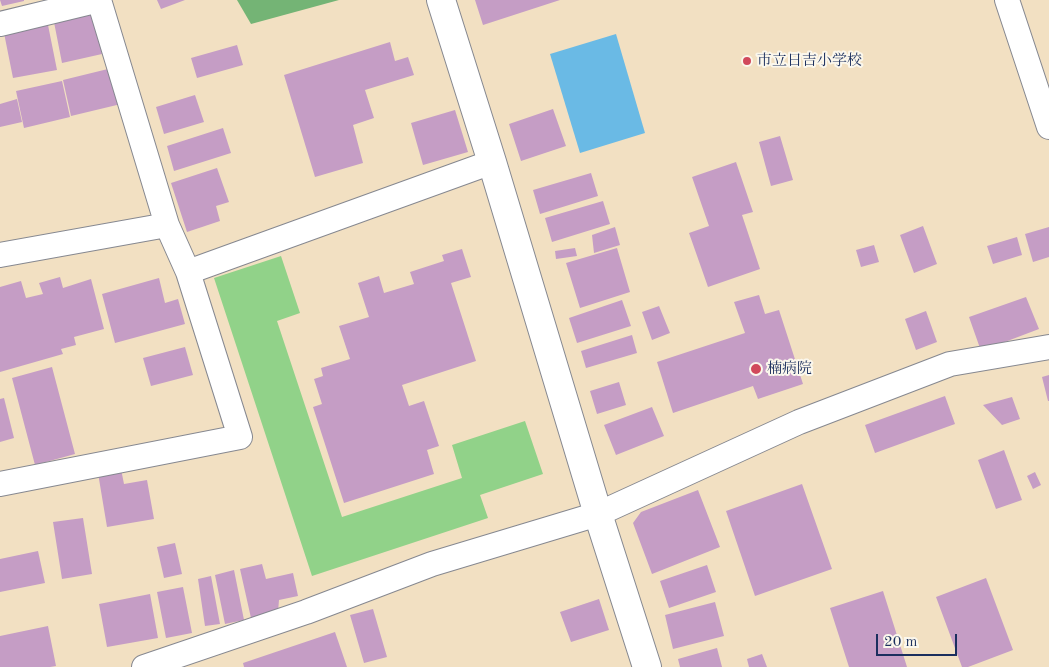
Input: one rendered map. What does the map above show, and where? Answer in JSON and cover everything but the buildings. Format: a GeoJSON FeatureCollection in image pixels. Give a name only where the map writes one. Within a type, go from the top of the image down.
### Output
{"type":"FeatureCollection","features":[{"type":"Feature","properties":{"kind":"street"},"geometry":{"type":"LineString","coordinates":[[0,24],[99,0],[167,224],[188,272],[240,437],[0,484]]}},
{"type":"Feature","properties":{"kind":"street"},"geometry":{"type":"LineString","coordinates":[[441,0],[598,514],[647,667]]}},
{"type":"Feature","properties":{"kind":"street"},"geometry":{"type":"LineString","coordinates":[[1007,0],[1049,127]]}},
{"type":"Feature","properties":{"kind":"street"},"geometry":{"type":"LineString","coordinates":[[188,272],[492,162]]}},
{"type":"Feature","properties":{"kind":"street"},"geometry":{"type":"LineString","coordinates":[[0,255],[167,224]]}},
{"type":"Feature","properties":{"kind":"street"},"geometry":{"type":"LineString","coordinates":[[144,667],[306,612],[432,564],[598,514],[799,422],[950,364],[1049,347]]}},
{"type":"Feature","properties":{"kind":"green space"},"geometry":{"type":"Polygon","coordinates":[[[237,0],[339,0],[251,24],[237,0]]]}},
{"type":"Feature","properties":{"kind":"green space"},"geometry":{"type":"Polygon","coordinates":[[[281,256],[300,313],[277,321],[342,517],[462,478],[452,445],[525,421],[543,474],[480,495],[488,518],[312,576],[214,278],[281,256]]]}},
{"type":"Feature","properties":{"kind":"water"},"geometry":{"type":"Polygon","coordinates":[[[616,34],[645,133],[580,153],[550,54],[616,34]]]}},
{"type":"Feature","properties":{"kind":"place","name":"市立日吉小学校"},"geometry":{"type":"Point","coordinates":[747,61]}},
{"type":"Feature","properties":{"kind":"place","name":"楠病院"},"geometry":{"type":"Point","coordinates":[756,369]}}]}
